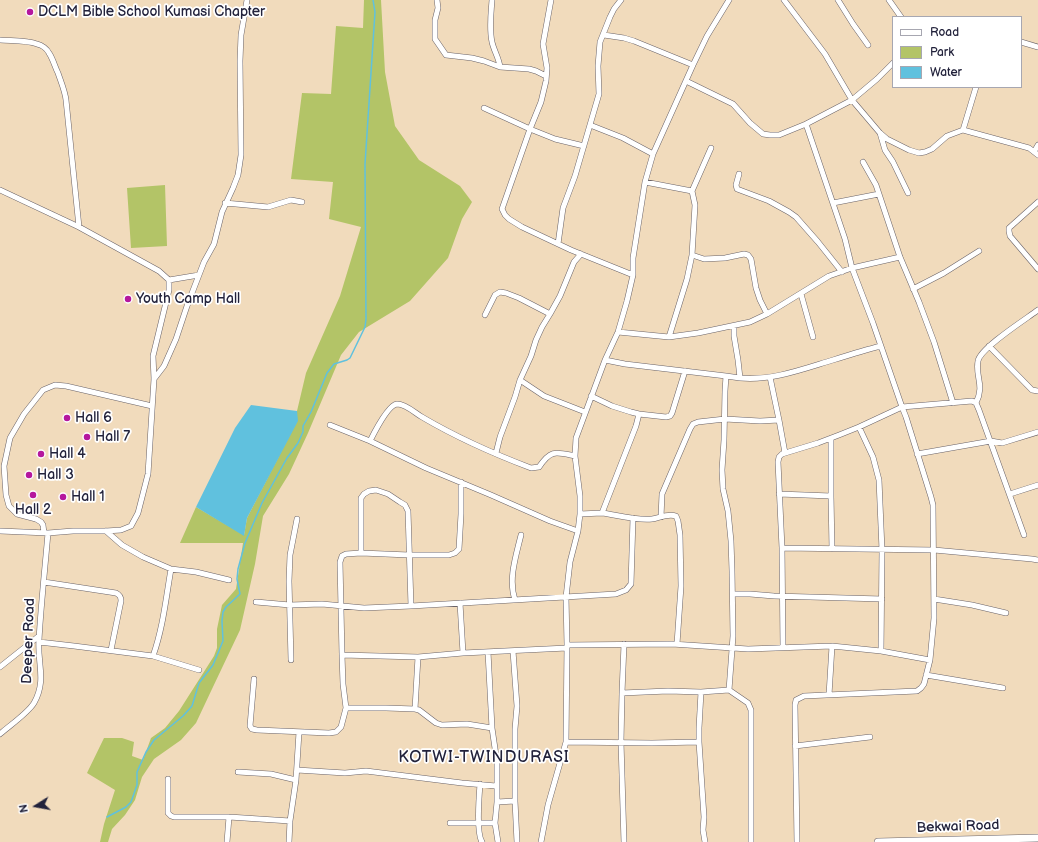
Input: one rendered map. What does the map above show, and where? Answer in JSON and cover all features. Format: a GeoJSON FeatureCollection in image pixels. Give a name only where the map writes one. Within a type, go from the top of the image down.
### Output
{"type":"FeatureCollection","features":[{"type":"Feature","properties":{"kind":"highway","name":"Bekwai Road"},"geometry":{"type":"LineString","coordinates":[[878,842],[1016,840],[1038,838]]}},
{"type":"Feature","properties":{"kind":"street"},"geometry":{"type":"LineString","coordinates":[[154,379],[164,366],[176,339],[199,275],[214,244],[225,203],[238,175],[241,154],[241,36],[247,0]]}},
{"type":"Feature","properties":{"kind":"street"},"geometry":{"type":"LineString","coordinates":[[437,0],[438,8],[435,20],[435,39],[446,55],[478,59],[500,66],[529,69],[546,76]]}},
{"type":"Feature","properties":{"kind":"street"},"geometry":{"type":"LineString","coordinates":[[492,0],[490,26],[492,42],[496,55],[499,59],[500,66]]}},
{"type":"Feature","properties":{"kind":"street"},"geometry":{"type":"LineString","coordinates":[[551,0],[543,44],[546,76],[541,102],[502,209],[509,219],[522,227],[571,250],[633,275]]}},
{"type":"Feature","properties":{"kind":"street"},"geometry":{"type":"LineString","coordinates":[[541,842],[548,805],[566,742],[566,597],[570,562],[578,531],[580,514],[580,496],[575,456],[576,438],[605,360],[618,332],[627,302],[633,275],[633,258],[645,182],[653,154],[707,36],[729,0]]}},
{"type":"Feature","properties":{"kind":"street"},"geometry":{"type":"LineString","coordinates":[[784,0],[825,54],[852,100],[880,133],[887,139],[909,150],[919,153],[932,149],[947,136],[963,130],[1029,148],[1036,154],[1038,145]]}},
{"type":"Feature","properties":{"kind":"street"},"geometry":{"type":"LineString","coordinates":[[838,0],[868,45]]}},
{"type":"Feature","properties":{"kind":"street"},"geometry":{"type":"LineString","coordinates":[[890,0],[900,16]]}},
{"type":"Feature","properties":{"kind":"street"},"geometry":{"type":"LineString","coordinates":[[558,244],[564,208],[599,94],[600,42],[618,1]]}},
{"type":"Feature","properties":{"kind":"street"},"geometry":{"type":"LineString","coordinates":[[604,34],[634,41],[693,65]]}},
{"type":"Feature","properties":{"kind":"street"},"geometry":{"type":"LineString","coordinates":[[0,40],[30,41],[44,47],[49,52],[52,59],[66,100],[79,227]]}},
{"type":"Feature","properties":{"kind":"street"},"geometry":{"type":"LineString","coordinates":[[1022,42],[1038,47]]}},
{"type":"Feature","properties":{"kind":"street"},"geometry":{"type":"LineString","coordinates":[[686,81],[733,104],[750,123],[763,134],[770,135],[779,134],[806,124],[852,100],[892,64]]}},
{"type":"Feature","properties":{"kind":"street"},"geometry":{"type":"LineString","coordinates":[[963,130],[976,88]]}},
{"type":"Feature","properties":{"kind":"street"},"geometry":{"type":"LineString","coordinates":[[484,108],[555,139],[584,146]]}},
{"type":"Feature","properties":{"kind":"street"},"geometry":{"type":"LineString","coordinates":[[797,842],[794,705],[796,700],[804,696],[917,691],[924,684],[930,660],[934,618],[933,505],[906,417],[852,268],[845,240],[806,124]]}},
{"type":"Feature","properties":{"kind":"street"},"geometry":{"type":"LineString","coordinates":[[590,125],[622,138],[653,154]]}},
{"type":"Feature","properties":{"kind":"street"},"geometry":{"type":"LineString","coordinates":[[880,133],[886,150],[908,193]]}},
{"type":"Feature","properties":{"kind":"street"},"geometry":{"type":"LineString","coordinates":[[669,337],[687,279],[692,255],[695,205],[692,192],[711,148]]}},
{"type":"Feature","properties":{"kind":"street"},"geometry":{"type":"LineString","coordinates":[[863,162],[876,185],[900,257],[934,342],[953,403]]}},
{"type":"Feature","properties":{"kind":"street"},"geometry":{"type":"LineString","coordinates":[[739,174],[736,187],[737,189],[769,202],[792,214],[842,272]]}},
{"type":"Feature","properties":{"kind":"street"},"geometry":{"type":"LineString","coordinates":[[645,182],[692,192]]}},
{"type":"Feature","properties":{"kind":"street"},"geometry":{"type":"LineString","coordinates":[[0,190],[79,227],[160,271],[169,280],[169,290],[153,356],[154,379],[148,474],[138,513],[131,526],[120,530],[106,531],[46,533],[1,531]]}},
{"type":"Feature","properties":{"kind":"street"},"geometry":{"type":"LineString","coordinates":[[833,203],[879,194]]}},
{"type":"Feature","properties":{"kind":"street"},"geometry":{"type":"LineString","coordinates":[[225,203],[268,207],[290,200],[302,202]]}},
{"type":"Feature","properties":{"kind":"street"},"geometry":{"type":"LineString","coordinates":[[1038,202],[1009,228],[1009,231],[1010,236],[1038,269]]}},
{"type":"Feature","properties":{"kind":"street"},"geometry":{"type":"LineString","coordinates":[[571,250],[574,262]]}},
{"type":"Feature","properties":{"kind":"street"},"geometry":{"type":"LineString","coordinates":[[913,289],[940,275],[979,251]]}},
{"type":"Feature","properties":{"kind":"street"},"geometry":{"type":"LineString","coordinates":[[496,453],[520,380],[531,356],[536,340],[560,296],[574,262],[581,254]]}},
{"type":"Feature","properties":{"kind":"street"},"geometry":{"type":"LineString","coordinates":[[692,255],[704,259],[725,258],[744,254],[748,255],[751,259],[756,288],[767,314]]}},
{"type":"Feature","properties":{"kind":"street"},"geometry":{"type":"LineString","coordinates":[[618,332],[669,337],[698,333],[750,322],[767,314],[830,276],[852,268],[900,257]]}},
{"type":"Feature","properties":{"kind":"street"},"geometry":{"type":"LineString","coordinates":[[169,280],[199,275]]}},
{"type":"Feature","properties":{"kind":"street"},"geometry":{"type":"LineString","coordinates":[[485,315],[495,295],[500,292],[519,298],[550,314]]}},
{"type":"Feature","properties":{"kind":"street"},"geometry":{"type":"LineString","coordinates":[[801,294],[813,337]]}},
{"type":"Feature","properties":{"kind":"street"},"geometry":{"type":"LineString","coordinates":[[976,403],[980,397],[978,360],[981,355],[989,346],[1038,310]]}},
{"type":"Feature","properties":{"kind":"street"},"geometry":{"type":"LineString","coordinates":[[734,326],[740,378]]}},
{"type":"Feature","properties":{"kind":"street"},"geometry":{"type":"LineString","coordinates":[[605,360],[625,364],[747,379],[770,377],[812,367],[881,346]]}},
{"type":"Feature","properties":{"kind":"street"},"geometry":{"type":"LineString","coordinates":[[989,346],[1032,390],[1038,390]]}},
{"type":"Feature","properties":{"kind":"street"},"geometry":{"type":"LineString","coordinates":[[591,396],[612,406],[639,414],[670,416],[685,371]]}},
{"type":"Feature","properties":{"kind":"street"},"geometry":{"type":"LineString","coordinates":[[726,376],[722,479],[728,511],[731,541],[733,594],[732,648],[729,690]]}},
{"type":"Feature","properties":{"kind":"street"},"geometry":{"type":"LineString","coordinates":[[770,377],[785,453]]}},
{"type":"Feature","properties":{"kind":"street"},"geometry":{"type":"LineString","coordinates":[[520,380],[544,396],[585,412]]}},
{"type":"Feature","properties":{"kind":"street"},"geometry":{"type":"LineString","coordinates":[[46,533],[41,522],[36,519],[17,514],[9,506],[6,495],[4,466],[10,438],[24,414],[44,390],[55,385],[66,386],[152,406]]}},
{"type":"Feature","properties":{"kind":"street"},"geometry":{"type":"LineString","coordinates":[[783,647],[779,457],[782,454],[859,427],[902,408],[972,401],[976,403]]}},
{"type":"Feature","properties":{"kind":"street"},"geometry":{"type":"LineString","coordinates":[[976,403],[1024,535]]}},
{"type":"Feature","properties":{"kind":"street"},"geometry":{"type":"LineString","coordinates":[[370,441],[381,420],[393,405],[396,404],[403,406],[421,417],[496,453],[531,468],[539,467],[545,458],[550,454],[562,453],[575,456]]}},
{"type":"Feature","properties":{"kind":"street"},"geometry":{"type":"LineString","coordinates":[[602,513],[636,426],[639,414]]}},
{"type":"Feature","properties":{"kind":"street"},"geometry":{"type":"LineString","coordinates":[[661,517],[662,494],[693,424],[698,422],[725,419],[760,421],[779,420]]}},
{"type":"Feature","properties":{"kind":"street"},"geometry":{"type":"LineString","coordinates":[[330,425],[370,441],[426,468],[550,521],[578,531]]}},
{"type":"Feature","properties":{"kind":"street"},"geometry":{"type":"LineString","coordinates":[[859,427],[873,457],[879,480],[882,550],[881,650]]}},
{"type":"Feature","properties":{"kind":"street"},"geometry":{"type":"LineString","coordinates":[[917,454],[991,441],[1002,443],[1038,432]]}},
{"type":"Feature","properties":{"kind":"street"},"geometry":{"type":"LineString","coordinates":[[831,438],[832,549]]}},
{"type":"Feature","properties":{"kind":"street"},"geometry":{"type":"LineString","coordinates":[[254,679],[250,726],[252,729],[299,732],[336,732],[341,727],[346,708],[342,655],[340,562],[342,556],[346,554],[361,553],[449,555],[455,553],[459,549],[461,482]]}},
{"type":"Feature","properties":{"kind":"street"},"geometry":{"type":"LineString","coordinates":[[1010,494],[1038,484]]}},
{"type":"Feature","properties":{"kind":"street"},"geometry":{"type":"LineString","coordinates":[[361,553],[360,498],[369,491],[376,490],[388,494],[405,506],[408,511],[411,606]]}},
{"type":"Feature","properties":{"kind":"street"},"geometry":{"type":"LineString","coordinates":[[779,494],[831,496]]}},
{"type":"Feature","properties":{"kind":"street"},"geometry":{"type":"LineString","coordinates":[[580,514],[602,513],[644,520],[672,515],[676,516],[680,536],[681,586],[677,644]]}},
{"type":"Feature","properties":{"kind":"street"},"geometry":{"type":"LineString","coordinates":[[256,602],[290,605],[322,604],[364,608],[616,594],[626,590],[631,584],[633,518]]}},
{"type":"Feature","properties":{"kind":"street"},"geometry":{"type":"LineString","coordinates":[[291,660],[288,581],[290,555],[297,519]]}},
{"type":"Feature","properties":{"kind":"street"},"geometry":{"type":"LineString","coordinates":[[106,531],[122,545],[143,557],[171,569],[196,572],[229,580]]}},
{"type":"Feature","properties":{"kind":"street","name":"Deeper Road"},"geometry":{"type":"LineString","coordinates":[[0,734],[34,704],[39,691],[42,677],[38,642],[44,582],[46,533]]}},
{"type":"Feature","properties":{"kind":"street"},"geometry":{"type":"LineString","coordinates":[[515,600],[512,592],[513,567],[521,535]]}},
{"type":"Feature","properties":{"kind":"street"},"geometry":{"type":"LineString","coordinates":[[782,548],[934,550],[1038,560]]}},
{"type":"Feature","properties":{"kind":"street"},"geometry":{"type":"LineString","coordinates":[[154,656],[162,623],[171,569]]}},
{"type":"Feature","properties":{"kind":"street"},"geometry":{"type":"LineString","coordinates":[[44,582],[116,593],[119,595],[121,602],[111,650]]}},
{"type":"Feature","properties":{"kind":"street"},"geometry":{"type":"LineString","coordinates":[[733,594],[882,599]]}},
{"type":"Feature","properties":{"kind":"street"},"geometry":{"type":"LineString","coordinates":[[934,599],[1006,613]]}},
{"type":"Feature","properties":{"kind":"street"},"geometry":{"type":"LineString","coordinates":[[460,603],[463,653]]}},
{"type":"Feature","properties":{"kind":"street"},"geometry":{"type":"LineString","coordinates":[[0,667],[39,636]]}},
{"type":"Feature","properties":{"kind":"street"},"geometry":{"type":"LineString","coordinates":[[38,642],[154,656],[199,670]]}},
{"type":"Feature","properties":{"kind":"street"},"geometry":{"type":"LineString","coordinates":[[624,644],[621,742],[624,842]]}},
{"type":"Feature","properties":{"kind":"street"},"geometry":{"type":"LineString","coordinates":[[342,655],[418,657],[567,646],[677,644],[732,648],[832,646],[881,650],[930,660]]}},
{"type":"Feature","properties":{"kind":"street"},"geometry":{"type":"LineString","coordinates":[[828,696],[832,646]]}},
{"type":"Feature","properties":{"kind":"street"},"geometry":{"type":"LineString","coordinates":[[513,651],[517,706],[515,729],[515,801],[517,842]]}},
{"type":"Feature","properties":{"kind":"street"},"geometry":{"type":"LineString","coordinates":[[488,652],[492,728],[497,762],[497,802],[494,823],[498,842]]}},
{"type":"Feature","properties":{"kind":"street"},"geometry":{"type":"LineString","coordinates":[[416,709],[418,657]]}},
{"type":"Feature","properties":{"kind":"street"},"geometry":{"type":"LineString","coordinates":[[926,675],[1003,688]]}},
{"type":"Feature","properties":{"kind":"street"},"geometry":{"type":"LineString","coordinates":[[622,693],[668,691],[701,692],[729,690],[748,704],[751,710],[751,842]]}},
{"type":"Feature","properties":{"kind":"street"},"geometry":{"type":"LineString","coordinates":[[701,692],[699,742],[704,817],[703,830],[705,842]]}},
{"type":"Feature","properties":{"kind":"street"},"geometry":{"type":"LineString","coordinates":[[346,708],[416,709],[420,710],[436,723],[442,725],[467,724],[492,728]]}},
{"type":"Feature","properties":{"kind":"street"},"geometry":{"type":"LineString","coordinates":[[289,842],[290,821],[296,780],[299,732]]}},
{"type":"Feature","properties":{"kind":"street"},"geometry":{"type":"LineString","coordinates":[[795,746],[870,737]]}},
{"type":"Feature","properties":{"kind":"street"},"geometry":{"type":"LineString","coordinates":[[566,742],[699,742]]}},
{"type":"Feature","properties":{"kind":"street"},"geometry":{"type":"LineString","coordinates":[[296,770],[345,773],[366,772],[496,786]]}},
{"type":"Feature","properties":{"kind":"street"},"geometry":{"type":"LineString","coordinates":[[238,772],[270,774],[296,780]]}},
{"type":"Feature","properties":{"kind":"street"},"geometry":{"type":"LineString","coordinates":[[168,779],[168,813],[171,816],[229,817],[290,821]]}},
{"type":"Feature","properties":{"kind":"street"},"geometry":{"type":"LineString","coordinates":[[480,784],[479,823],[480,838],[482,842]]}},
{"type":"Feature","properties":{"kind":"street"},"geometry":{"type":"LineString","coordinates":[[497,802],[515,801]]}},
{"type":"Feature","properties":{"kind":"street"},"geometry":{"type":"LineString","coordinates":[[227,842],[229,817]]}},
{"type":"Feature","properties":{"kind":"street"},"geometry":{"type":"LineString","coordinates":[[450,823],[494,823]]}},
{"type":"Feature","properties":{"kind":"green space"},"geometry":{"type":"Polygon","coordinates":[[[364,0],[381,0],[385,72],[395,126],[419,160],[460,186],[472,202],[462,219],[448,258],[410,301],[359,332],[341,355],[289,474],[263,516],[255,564],[240,630],[196,723],[181,740],[154,759],[142,777],[135,800],[125,815],[112,829],[108,842],[100,842],[115,790],[87,773],[104,738],[122,738],[134,742],[132,756],[143,760],[151,738],[165,728],[179,711],[214,656],[217,648],[217,629],[222,605],[236,589],[243,543],[180,543],[196,507],[244,535],[247,518],[297,421],[297,411],[306,373],[340,296],[361,227],[329,219],[333,182],[291,179],[302,93],[331,94],[336,26],[363,28],[364,0]]]}},
{"type":"Feature","properties":{"kind":"green space"},"geometry":{"type":"Polygon","coordinates":[[[165,185],[167,246],[131,248],[127,188],[165,185]]]}},
{"type":"Feature","properties":{"kind":"water"},"geometry":{"type":"Polygon","coordinates":[[[251,405],[297,411],[298,421],[247,518],[244,536],[196,507],[235,428],[251,405]]]}},
{"type":"Feature","properties":{"kind":"waterway"},"geometry":{"type":"LineString","coordinates":[[107,817],[126,807],[131,802],[137,785],[137,772],[146,752],[154,740],[183,716],[192,706],[199,683],[213,665],[223,641],[223,612],[226,607],[240,594],[237,579],[238,569],[245,543],[262,503],[287,458],[298,443],[303,432],[303,426],[311,412],[327,373],[334,364],[350,358],[365,327],[365,164],[375,12],[373,0]]}},
{"type":"Feature","properties":{"kind":"place","name":"DCLM Bible School Kumasi Chapter"},"geometry":{"type":"Point","coordinates":[30,12]}},
{"type":"Feature","properties":{"kind":"place","name":"Youth Camp Hall"},"geometry":{"type":"Point","coordinates":[128,299]}},
{"type":"Feature","properties":{"kind":"place","name":"Hall 6"},"geometry":{"type":"Point","coordinates":[67,418]}},
{"type":"Feature","properties":{"kind":"place","name":"Hall 7"},"geometry":{"type":"Point","coordinates":[87,437]}},
{"type":"Feature","properties":{"kind":"place","name":"Hall 4"},"geometry":{"type":"Point","coordinates":[41,454]}},
{"type":"Feature","properties":{"kind":"place","name":"Hall 3"},"geometry":{"type":"Point","coordinates":[29,475]}},
{"type":"Feature","properties":{"kind":"place","name":"Hall 2"},"geometry":{"type":"Point","coordinates":[33,495]}},
{"type":"Feature","properties":{"kind":"place","name":"Hall 1"},"geometry":{"type":"Point","coordinates":[63,497]}},
{"type":"Feature","properties":{"kind":"district","name":"KOTWI-TWINDURASI"},"geometry":{"type":"Point","coordinates":[484,758]}}]}
